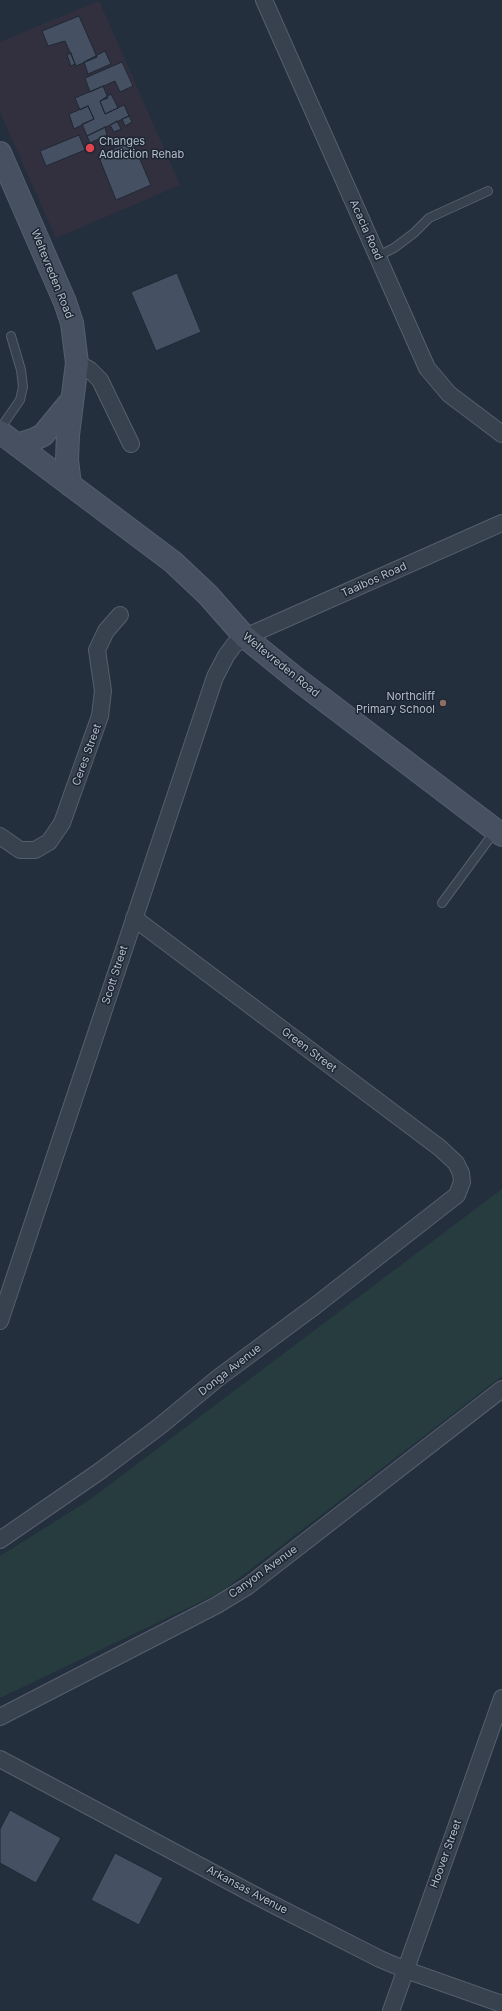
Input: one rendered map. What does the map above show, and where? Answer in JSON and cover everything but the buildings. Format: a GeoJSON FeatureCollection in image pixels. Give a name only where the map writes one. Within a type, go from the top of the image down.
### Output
{"type":"FeatureCollection","features":[{"type":"Feature","properties":{"kind":"main road","name":"Weltevreden Road"},"geometry":{"type":"LineString","coordinates":[[0,153],[65,302],[72,323],[77,363],[71,401],[67,460],[70,485]]}},
{"type":"Feature","properties":{"kind":"main road","name":"Weltevreden Road"},"geometry":{"type":"LineString","coordinates":[[8,438],[33,440],[43,434],[71,401]]}},
{"type":"Feature","properties":{"kind":"main road","name":"Weltevreden Road"},"geometry":{"type":"LineString","coordinates":[[8,438],[173,562],[208,595],[245,637],[310,689],[499,833]]}},
{"type":"Feature","properties":{"kind":"street","name":"Acacia Road"},"geometry":{"type":"LineString","coordinates":[[264,0],[428,368],[449,394],[502,434]]}},
{"type":"Feature","properties":{"kind":"street"},"geometry":{"type":"LineString","coordinates":[[77,363],[90,370],[100,380],[131,444]]}},
{"type":"Feature","properties":{"kind":"street","name":"Taaibos Road"},"geometry":{"type":"LineString","coordinates":[[245,637],[502,523]]}},
{"type":"Feature","properties":{"kind":"street","name":"Ceres Street"},"geometry":{"type":"LineString","coordinates":[[0,836],[20,850],[35,850],[49,842],[62,823],[102,710],[103,691],[97,650],[106,631],[120,615]]}},
{"type":"Feature","properties":{"kind":"street","name":"Scott Street"},"geometry":{"type":"LineString","coordinates":[[0,1321],[215,677],[226,656],[234,645],[245,637]]}},
{"type":"Feature","properties":{"kind":"street","name":"Green Street"},"geometry":{"type":"LineString","coordinates":[[134,918],[440,1148],[456,1163],[461,1173],[462,1182],[457,1195]]}},
{"type":"Feature","properties":{"kind":"street","name":"Donga Avenue"},"geometry":{"type":"LineString","coordinates":[[0,1540],[100,1471],[160,1426],[218,1378],[315,1306],[457,1195]]}},
{"type":"Feature","properties":{"kind":"street","name":"Canyon Avenue"},"geometry":{"type":"LineString","coordinates":[[0,1717],[217,1605],[248,1586],[502,1389]]}},
{"type":"Feature","properties":{"kind":"street","name":"Hoover Street"},"geometry":{"type":"LineString","coordinates":[[391,2011],[502,1698]]}},
{"type":"Feature","properties":{"kind":"street","name":"Arkansas Avenue"},"geometry":{"type":"LineString","coordinates":[[0,1759],[264,1900],[406,1970],[502,2004]]}},
{"type":"Feature","properties":{"kind":"lane"},"geometry":{"type":"LineString","coordinates":[[378,256],[394,248],[414,233],[429,218],[488,191]]}},
{"type":"Feature","properties":{"kind":"lane"},"geometry":{"type":"LineString","coordinates":[[0,429],[20,400],[23,387],[21,370],[11,336]]}},
{"type":"Feature","properties":{"kind":"lane"},"geometry":{"type":"LineString","coordinates":[[442,903],[499,833]]}},
{"type":"Feature","properties":{"kind":"shaded area","name":"Changes Addiction Rehab"},"geometry":{"type":"Polygon","coordinates":[[[99,1],[180,185],[56,238],[0,112],[0,42],[99,1]]]}},
{"type":"Feature","properties":{"kind":"green space"},"geometry":{"type":"Polygon","coordinates":[[[502,1189],[502,1376],[221,1592],[0,1698],[0,1556],[88,1501],[502,1189]]]}},
{"type":"Feature","properties":{"kind":"place","name":"Changes Addiction Rehab"},"geometry":{"type":"Point","coordinates":[90,148]}},
{"type":"Feature","properties":{"kind":"place","name":"Northcliff Primary School"},"geometry":{"type":"Point","coordinates":[443,703]}}]}
